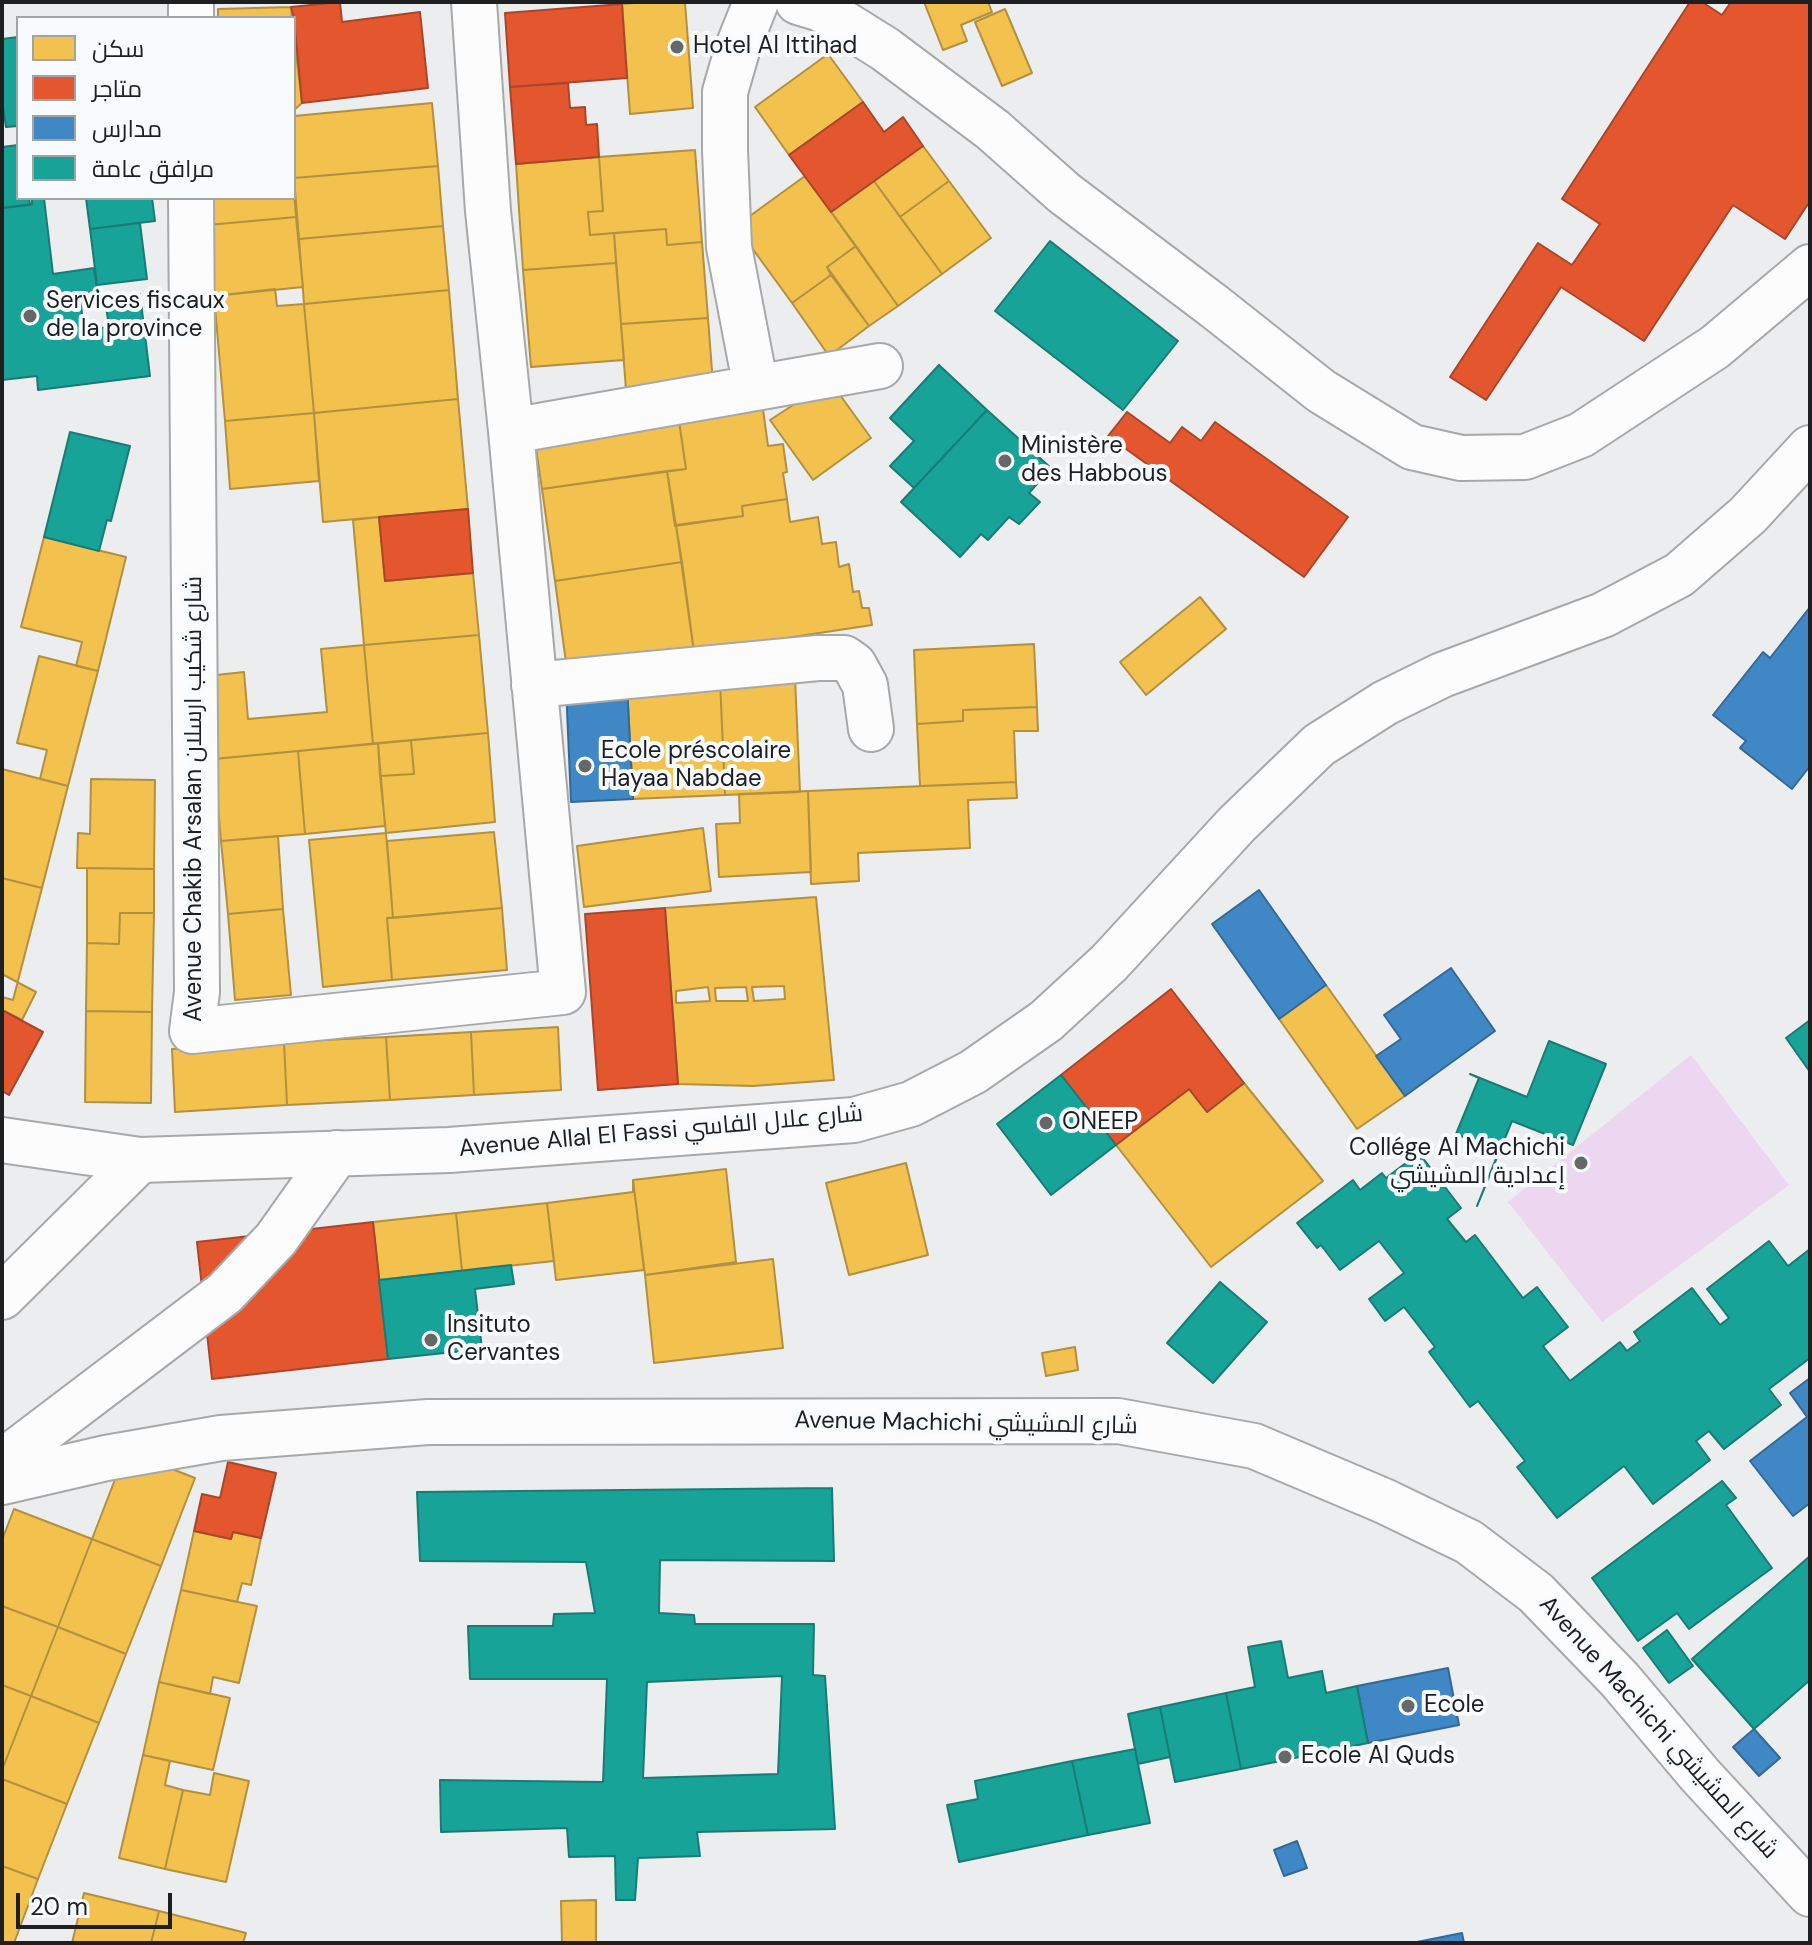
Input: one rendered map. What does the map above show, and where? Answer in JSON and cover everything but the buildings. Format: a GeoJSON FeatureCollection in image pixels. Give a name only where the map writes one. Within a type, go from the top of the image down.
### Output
{"type":"FeatureCollection","features":[{"type":"Feature","properties":{"kind":"street"},"geometry":{"type":"LineString","coordinates":[[474,2],[488,211],[534,685],[844,658],[854,665],[865,685],[871,729]]}},
{"type":"Feature","properties":{"kind":"street"},"geometry":{"type":"LineString","coordinates":[[756,2],[725,92],[725,150],[729,247],[756,388]]}},
{"type":"Feature","properties":{"kind":"street"},"geometry":{"type":"LineString","coordinates":[[814,4],[885,49],[993,130],[1064,193],[1321,391],[1412,447],[1461,458],[1525,457],[1581,435],[1715,347],[1810,267]]}},
{"type":"Feature","properties":{"kind":"street","name":"Avenue Chakib Arsalan شارع شكيب ارسلان"},"geometry":{"type":"LineString","coordinates":[[191,200],[197,992],[192,1031],[563,992],[534,685]]}},
{"type":"Feature","properties":{"kind":"street"},"geometry":{"type":"LineString","coordinates":[[511,431],[880,366]]}},
{"type":"Feature","properties":{"kind":"street","name":"Avenue Allal El Fassi شارع علال الفاسي"},"geometry":{"type":"LineString","coordinates":[[2,1140],[140,1160],[449,1150],[854,1120],[911,1104],[973,1072],[1046,1021],[1109,963],[1237,824],[1319,745],[1385,703],[1442,675],[1603,615],[1679,575],[1748,515],[1810,448]]}},
{"type":"Feature","properties":{"kind":"street"},"geometry":{"type":"LineString","coordinates":[[2,1462],[225,1293],[276,1239],[337,1153]]}},
{"type":"Feature","properties":{"kind":"street"},"geometry":{"type":"LineString","coordinates":[[2,1297],[140,1160]]}},
{"type":"Feature","properties":{"kind":"street","name":"Avenue Machichi شارع المشيشي"},"geometry":{"type":"LineString","coordinates":[[2,1482],[106,1458],[221,1438],[428,1422],[1118,1421],[1254,1446],[1384,1501],[1469,1542],[1536,1593],[1620,1680],[1700,1775],[1810,1894]]}},
{"type":"Feature","properties":{"kind":"shaded area"},"geometry":{"type":"Polygon","coordinates":[[[1691,1055],[1789,1185],[1601,1323],[1508,1202],[1691,1055]]]}},
{"type":"Feature","properties":{"kind":"place","name":"Hotel Al Ittihad"},"geometry":{"type":"Point","coordinates":[677,47]}},
{"type":"Feature","properties":{"kind":"place","name":"Services fiscaux de la province"},"geometry":{"type":"Point","coordinates":[30,316]}},
{"type":"Feature","properties":{"kind":"place","name":"Ministère des Habbous"},"geometry":{"type":"Point","coordinates":[1005,461]}},
{"type":"Feature","properties":{"kind":"place","name":"Ecole préscolaire Hayaa Nabdae"},"geometry":{"type":"Point","coordinates":[585,766]}},
{"type":"Feature","properties":{"kind":"place","name":"ONEEP"},"geometry":{"type":"Point","coordinates":[1046,1123]}},
{"type":"Feature","properties":{"kind":"place","name":"Collége Al Machichi إعدادية المشيشي"},"geometry":{"type":"Point","coordinates":[1581,1163]}},
{"type":"Feature","properties":{"kind":"place","name":"Insituto Cervantes"},"geometry":{"type":"Point","coordinates":[431,1340]}},
{"type":"Feature","properties":{"kind":"place","name":"Ecole"},"geometry":{"type":"Point","coordinates":[1408,1706]}},
{"type":"Feature","properties":{"kind":"place","name":"Ecole Al Quds"},"geometry":{"type":"Point","coordinates":[1285,1757]}}]}
